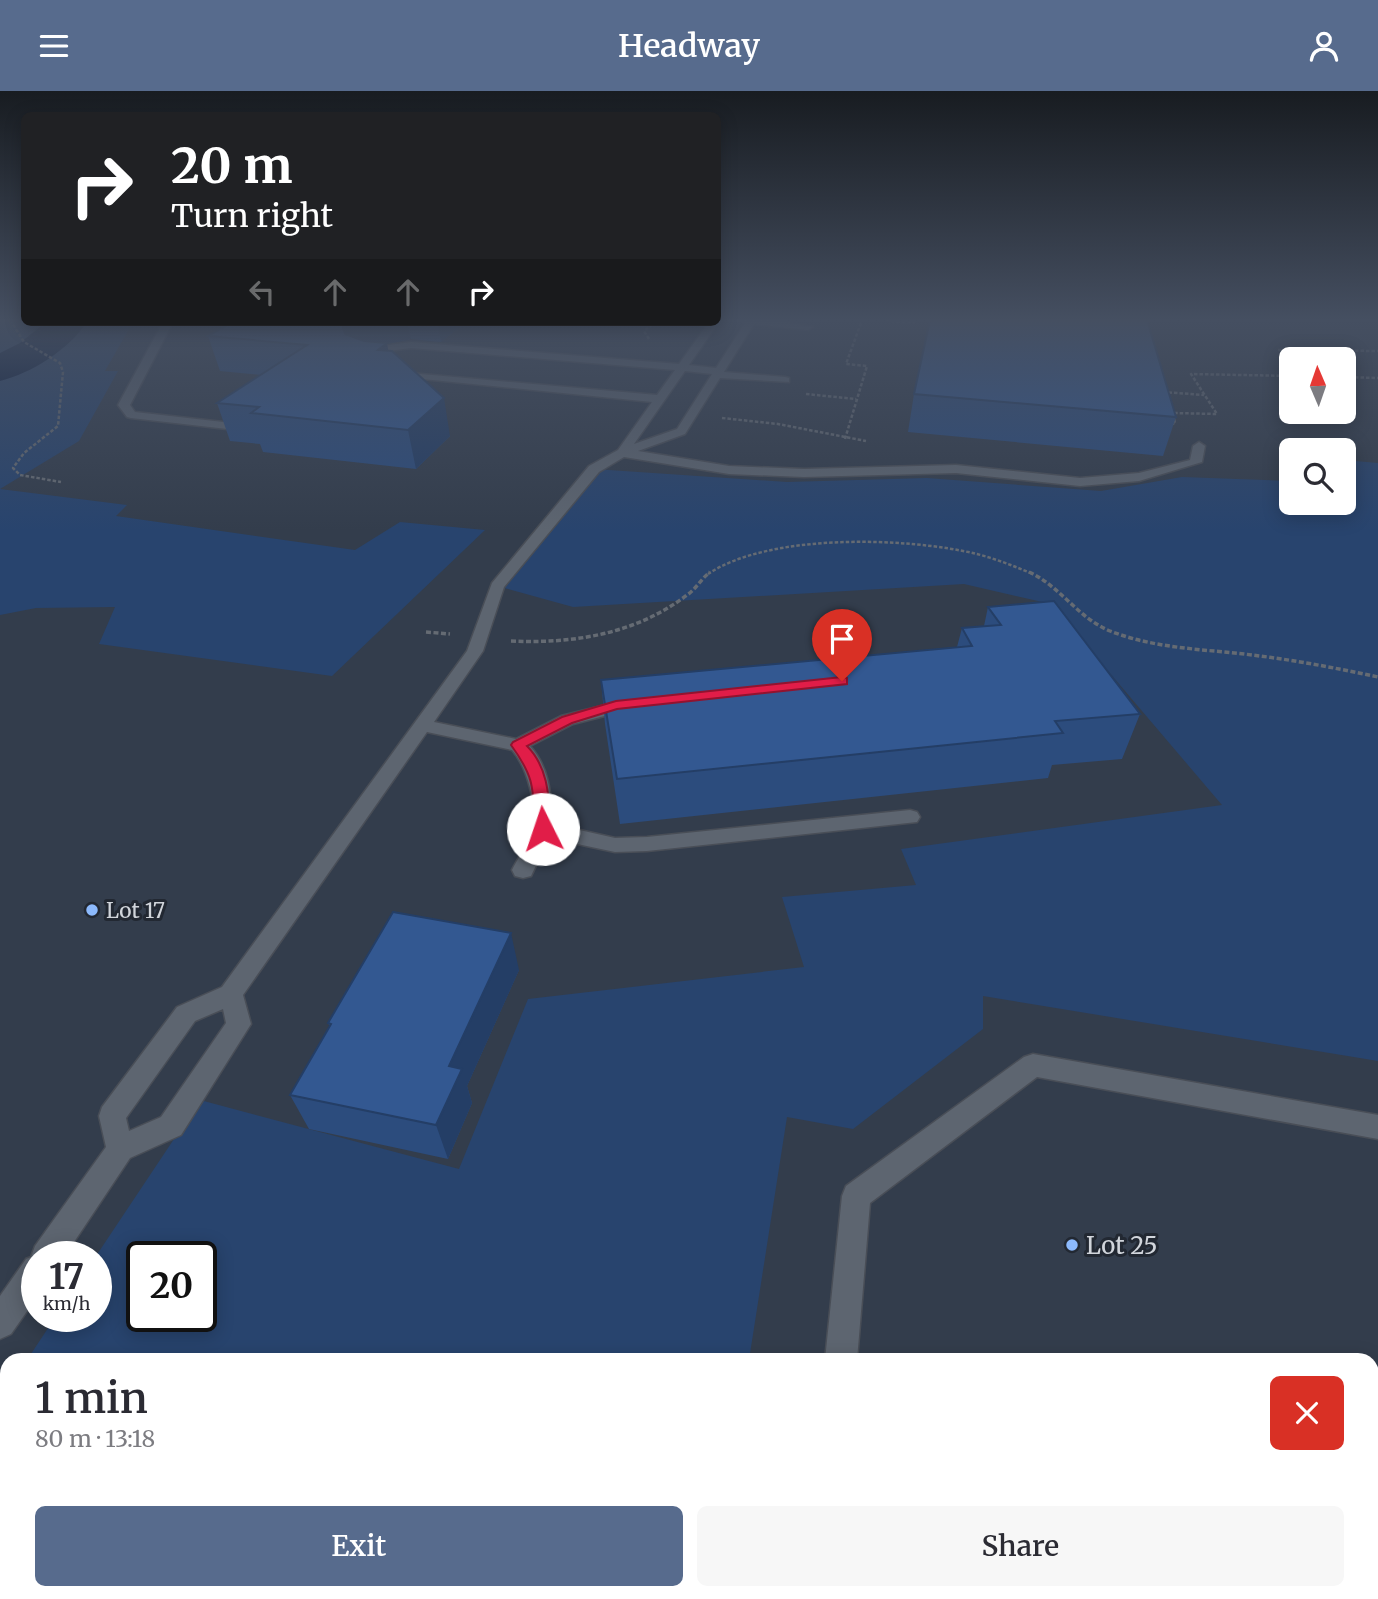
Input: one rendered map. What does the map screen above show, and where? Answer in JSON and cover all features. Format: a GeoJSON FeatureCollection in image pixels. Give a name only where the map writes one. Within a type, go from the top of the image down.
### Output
{"type":"FeatureCollection","features":[{"type":"Feature","properties":{"kind":"lane"},"geometry":{"type":"LineString","coordinates":[[132,390],[124,405],[131,415],[232,427]]}},
{"type":"Feature","properties":{"kind":"lane"},"geometry":{"type":"LineString","coordinates":[[568,390],[658,399]]}},
{"type":"Feature","properties":{"kind":"lane"},"geometry":{"type":"LineString","coordinates":[[622,453],[664,390]]}},
{"type":"Feature","properties":{"kind":"lane"},"geometry":{"type":"LineString","coordinates":[[120,1149],[112,1116],[186,1014],[230,994],[475,651],[497,586],[594,469],[622,453],[681,431],[707,390]]}},
{"type":"Feature","properties":{"kind":"lane"},"geometry":{"type":"LineString","coordinates":[[622,453],[729,470],[804,473],[956,469],[1080,482],[1139,477],[1196,462],[1199,446]]}},
{"type":"Feature","properties":{"kind":"lane"},"geometry":{"type":"LineString","coordinates":[[518,745],[567,720],[616,705],[642,703]]}},
{"type":"Feature","properties":{"kind":"lane"},"geometry":{"type":"LineString","coordinates":[[423,725],[518,745],[529,757],[540,783],[543,829],[523,870]]}},
{"type":"Feature","properties":{"kind":"lane"},"geometry":{"type":"LineString","coordinates":[[543,829],[615,845],[647,844],[910,817]]}},
{"type":"Feature","properties":{"kind":"lane"},"geometry":{"type":"LineString","coordinates":[[57,1241],[120,1149],[171,1126],[239,1024],[230,994]]}},
{"type":"Feature","properties":{"kind":"lane"},"geometry":{"type":"LineString","coordinates":[[842,1353],[856,1196],[1033,1065],[1378,1127]]}},
{"type":"Feature","properties":{"kind":"lane"},"geometry":{"type":"LineString","coordinates":[[0,1323],[21,1293]]}},
{"type":"Feature","properties":{"kind":"path"},"geometry":{"type":"LineString","coordinates":[[61,390],[58,426],[24,453],[13,468],[20,475],[61,482]]}},
{"type":"Feature","properties":{"kind":"path"},"geometry":{"type":"LineString","coordinates":[[845,439],[860,390]]}},
{"type":"Feature","properties":{"kind":"path"},"geometry":{"type":"LineString","coordinates":[[1165,422],[1175,424],[1173,413],[1217,414],[1202,390]]}},
{"type":"Feature","properties":{"kind":"path"},"geometry":{"type":"LineString","coordinates":[[1159,392],[1205,395]]}},
{"type":"Feature","properties":{"kind":"path"},"geometry":{"type":"LineString","coordinates":[[692,415],[778,424],[845,439],[872,442]]}},
{"type":"Feature","properties":{"kind":"path"},"geometry":{"type":"LineString","coordinates":[[426,632],[556,643],[599,636],[663,611],[689,594],[707,574],[754,553],[785,547],[929,545],[974,552],[1038,577],[1097,625],[1139,640],[1378,677]]}},
{"type":"Feature","properties":{"kind":"shaded area"},"geometry":{"type":"Polygon","coordinates":[[[0,390],[1279,390],[1279,424],[1356,424],[1356,390],[1378,390],[1378,1353],[0,1353],[0,390]]]}},
{"type":"Feature","properties":{"kind":"shaded area"},"geometry":{"type":"Polygon","coordinates":[[[0,390],[107,390],[79,441],[0,489],[0,390]]]}},
{"type":"Feature","properties":{"kind":"shaded area"},"geometry":{"type":"Polygon","coordinates":[[[1356,461],[1378,463],[1378,1061],[983,996],[983,1029],[853,1129],[787,1117],[750,1353],[32,1353],[45,1332],[112,1332],[112,1241],[106,1241],[200,1100],[459,1169],[528,999],[804,967],[782,897],[916,885],[901,849],[1222,805],[1051,604],[964,584],[573,607],[497,586],[594,469],[787,482],[927,478],[1101,491],[1182,477],[1279,481],[1279,515],[1356,515],[1356,461]]]}},
{"type":"Feature","properties":{"kind":"shaded area"},"geometry":{"type":"Polygon","coordinates":[[[0,489],[127,505],[116,516],[355,550],[400,522],[485,530],[332,676],[99,644],[115,607],[36,608],[0,615],[0,489]]]}},
{"type":"Feature","properties":{"kind":"building"},"geometry":{"type":"Polygon","coordinates":[[[237,390],[436,390],[444,398],[408,430],[251,413],[259,407],[217,403],[237,390]]]}},
{"type":"Feature","properties":{"kind":"building"},"geometry":{"type":"Polygon","coordinates":[[[915,390],[1168,390],[1176,417],[914,394],[915,390]]]}},
{"type":"Feature","properties":{"kind":"building"},"geometry":{"type":"Polygon","coordinates":[[[1054,601],[1140,714],[1055,721],[1063,733],[617,779],[601,680],[972,646],[962,628],[1001,625],[988,607],[1054,601]]]}},
{"type":"Feature","properties":{"kind":"building"},"geometry":{"type":"Polygon","coordinates":[[[393,912],[511,933],[449,1066],[462,1069],[436,1125],[290,1095],[331,1024],[328,1023],[393,912]]]}},
{"type":"Feature","properties":{"kind":"place","name":"Lot 17"},"geometry":{"type":"Point","coordinates":[92,910]}},
{"type":"Feature","properties":{"kind":"place","name":"Lot 25"},"geometry":{"type":"Point","coordinates":[1072,1245]}},
{"type":"Feature","properties":{"kind":"route"},"geometry":{"type":"LineString","coordinates":[[543,829],[540,783],[529,757],[518,745],[567,720],[616,705],[842,681]]}}]}
